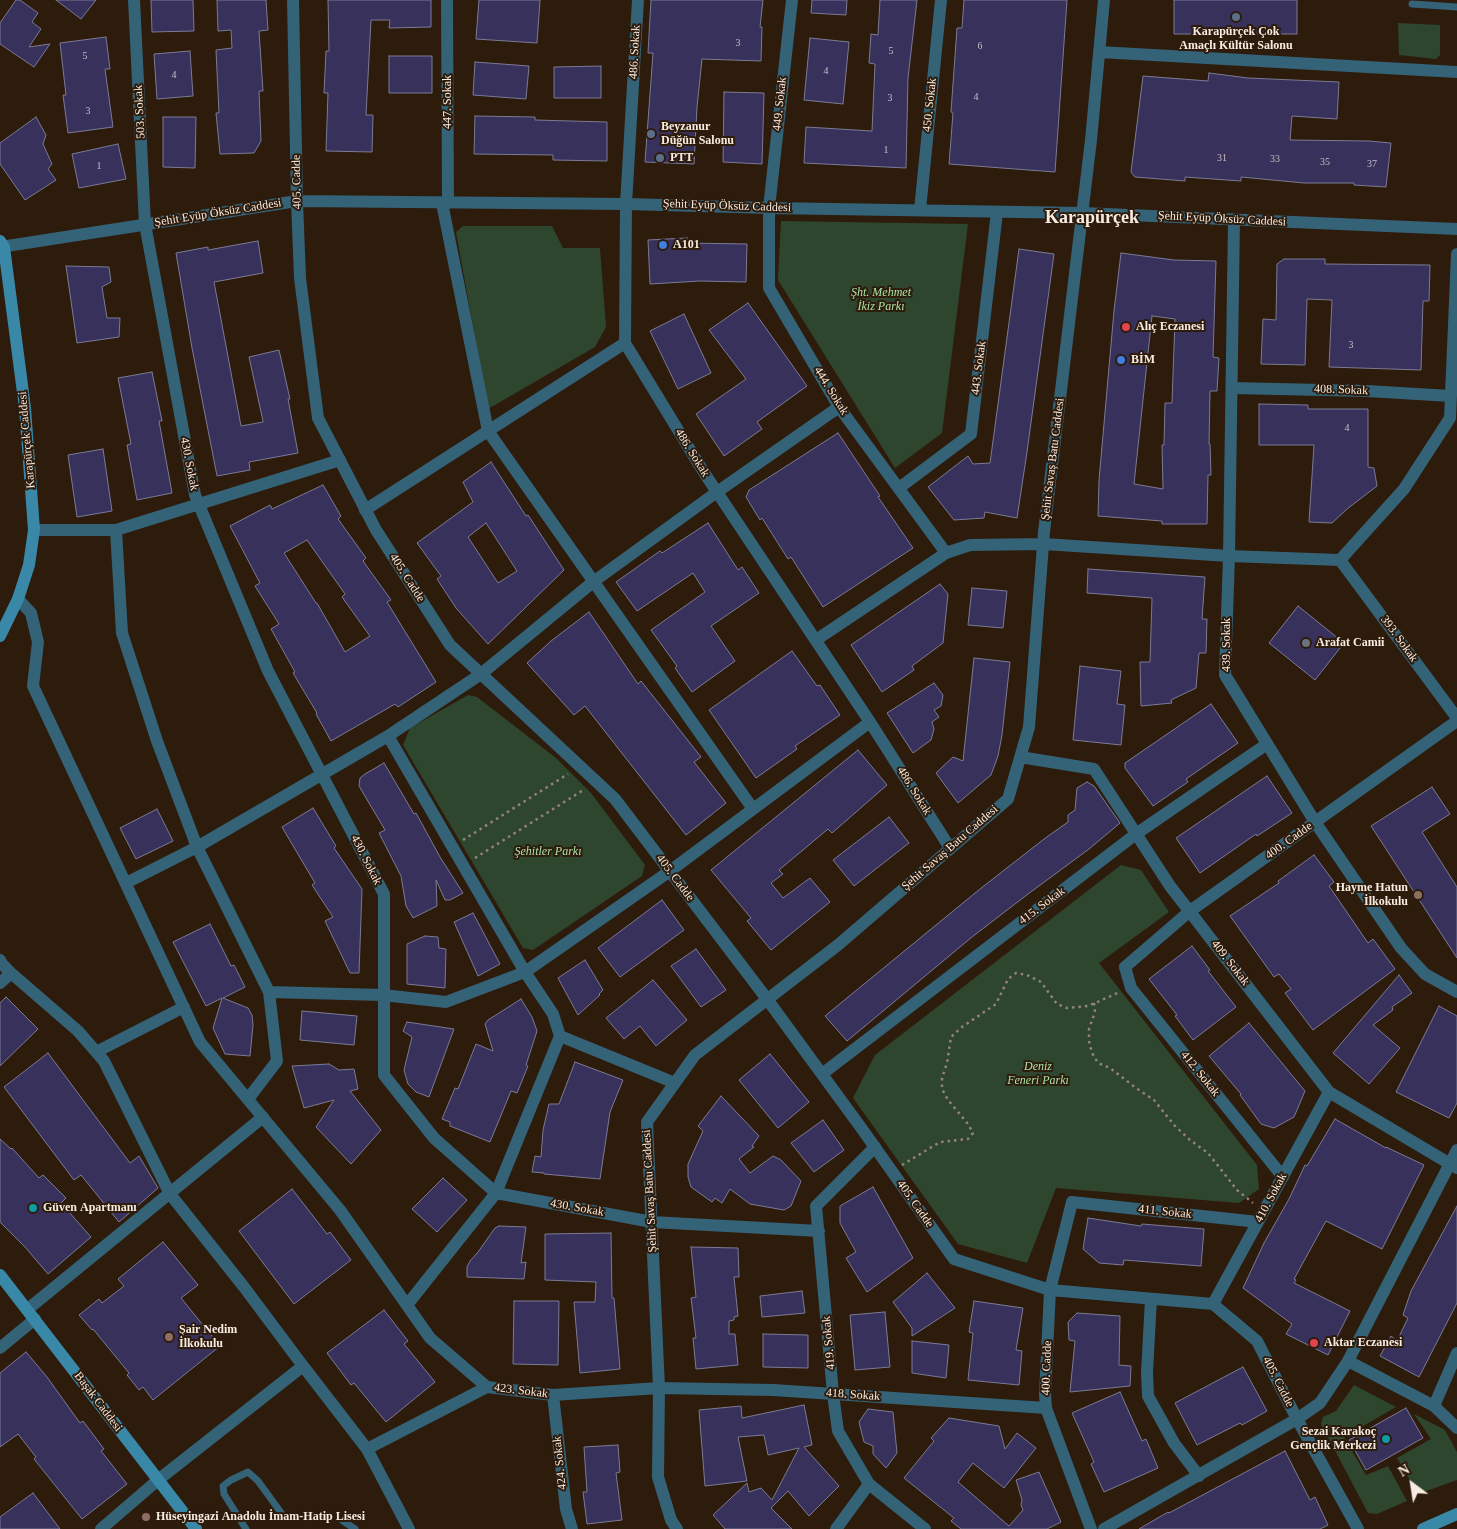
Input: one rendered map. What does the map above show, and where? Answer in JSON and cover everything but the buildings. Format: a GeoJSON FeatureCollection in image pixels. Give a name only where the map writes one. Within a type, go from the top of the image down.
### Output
{"type":"FeatureCollection","features":[{"type":"Feature","properties":{"kind":"main road","name":"Karapürçek Caddesi"},"geometry":{"type":"LineString","coordinates":[[0,636],[18,599],[29,565],[34,530],[25,408],[1,245]]}},
{"type":"Feature","properties":{"kind":"main road","name":"Başak Caddesi"},"geometry":{"type":"LineString","coordinates":[[0,1275],[196,1529]]}},
{"type":"Feature","properties":{"kind":"main road"},"geometry":{"type":"LineString","coordinates":[[1422,1529],[1456,1516]]}},
{"type":"Feature","properties":{"kind":"street","name":"503. Sokak"},"geometry":{"type":"LineString","coordinates":[[134,0],[145,224]]}},
{"type":"Feature","properties":{"kind":"street","name":"405. Cadde"},"geometry":{"type":"LineString","coordinates":[[292,0],[300,278],[318,418],[376,530],[450,646],[615,798],[767,999],[954,1259],[1050,1290],[1213,1304],[1257,1341],[1297,1419],[1358,1529]]}},
{"type":"Feature","properties":{"kind":"street","name":"447. Sokak"},"geometry":{"type":"LineString","coordinates":[[447,0],[445,203],[488,431]]}},
{"type":"Feature","properties":{"kind":"street","name":"486. Sokak"},"geometry":{"type":"LineString","coordinates":[[638,0],[626,204],[624,343],[717,492],[870,722],[950,848]]}},
{"type":"Feature","properties":{"kind":"street","name":"449. Sokak"},"geometry":{"type":"LineString","coordinates":[[769,208],[792,0]]}},
{"type":"Feature","properties":{"kind":"street","name":"450. Sokak"},"geometry":{"type":"LineString","coordinates":[[920,210],[941,0]]}},
{"type":"Feature","properties":{"kind":"street","name":"Şehit Savaş Batu Caddesi"},"geometry":{"type":"LineString","coordinates":[[677,1529],[671,1520],[658,1478],[659,1388],[647,1122],[695,1055],[838,945],[1008,798],[1029,727],[1044,544],[1091,140],[1104,0]]}},
{"type":"Feature","properties":{"kind":"street"},"geometry":{"type":"LineString","coordinates":[[1099,52],[1457,72]]}},
{"type":"Feature","properties":{"kind":"street","name":"Şehit Eyüp Öksüz Caddesi"},"geometry":{"type":"LineString","coordinates":[[1,245],[297,201],[626,204],[1082,213],[1457,229]]}},
{"type":"Feature","properties":{"kind":"street","name":"444. Sokak"},"geometry":{"type":"LineString","coordinates":[[769,208],[769,288],[840,407],[946,553]]}},
{"type":"Feature","properties":{"kind":"street","name":"443. Sokak"},"geometry":{"type":"LineString","coordinates":[[899,488],[971,434],[997,212]]}},
{"type":"Feature","properties":{"kind":"street","name":"439. Sokak"},"geometry":{"type":"LineString","coordinates":[[1234,220],[1229,556],[1225,675],[1315,822],[1401,948],[1425,974],[1457,992]]}},
{"type":"Feature","properties":{"kind":"street","name":"430. Sokak"},"geometry":{"type":"LineString","coordinates":[[145,224],[195,495],[268,671],[384,894],[384,1075],[434,1138],[496,1194],[652,1222],[819,1231]]}},
{"type":"Feature","properties":{"kind":"street"},"geometry":{"type":"LineString","coordinates":[[816,640],[946,553],[970,545],[1044,544],[1229,556],[1340,560],[1404,489],[1453,418],[1451,396],[1457,254]]}},
{"type":"Feature","properties":{"kind":"street"},"geometry":{"type":"LineString","coordinates":[[366,510],[624,343]]}},
{"type":"Feature","properties":{"kind":"street","name":"408. Sokak"},"geometry":{"type":"LineString","coordinates":[[1232,388],[1367,391],[1451,396]]}},
{"type":"Feature","properties":{"kind":"street"},"geometry":{"type":"LineString","coordinates":[[126,883],[198,847],[388,736],[481,674],[593,582],[717,492],[840,407]]}},
{"type":"Feature","properties":{"kind":"street"},"geometry":{"type":"LineString","coordinates":[[488,431],[753,809]]}},
{"type":"Feature","properties":{"kind":"street"},"geometry":{"type":"LineString","coordinates":[[34,530],[116,530],[340,460]]}},
{"type":"Feature","properties":{"kind":"street"},"geometry":{"type":"LineString","coordinates":[[116,530],[122,633],[157,741],[198,847],[269,992],[277,1061],[248,1099]]}},
{"type":"Feature","properties":{"kind":"street","name":"393. Sokak"},"geometry":{"type":"LineString","coordinates":[[1340,560],[1457,719]]}},
{"type":"Feature","properties":{"kind":"street"},"geometry":{"type":"LineString","coordinates":[[18,599],[31,612],[38,642],[32,686],[200,1042],[340,1210],[430,1338],[487,1387]]}},
{"type":"Feature","properties":{"kind":"street","name":"400. Cadde"},"geometry":{"type":"LineString","coordinates":[[1125,967],[1190,912],[1457,719]]}},
{"type":"Feature","properties":{"kind":"street"},"geometry":{"type":"LineString","coordinates":[[269,992],[383,994],[446,1002],[525,972],[670,871],[870,722]]}},
{"type":"Feature","properties":{"kind":"street"},"geometry":{"type":"LineString","coordinates":[[388,736],[525,972],[553,1014],[560,1036],[496,1194],[407,1305]]}},
{"type":"Feature","properties":{"kind":"street","name":"415. Sokak"},"geometry":{"type":"LineString","coordinates":[[822,1074],[1136,834],[1267,744]]}},
{"type":"Feature","properties":{"kind":"street","name":"409. Sokak"},"geometry":{"type":"LineString","coordinates":[[1020,757],[1094,770],[1170,886],[1329,1092],[1454,1166]]}},
{"type":"Feature","properties":{"kind":"street"},"geometry":{"type":"LineString","coordinates":[[0,960],[11,973],[78,1031],[104,1061],[170,1194],[244,1287],[367,1449],[409,1529]]}},
{"type":"Feature","properties":{"kind":"street","name":"412. Sokak"},"geometry":{"type":"LineString","coordinates":[[1125,967],[1130,988],[1282,1177]]}},
{"type":"Feature","properties":{"kind":"street"},"geometry":{"type":"LineString","coordinates":[[0,983],[11,973]]}},
{"type":"Feature","properties":{"kind":"street"},"geometry":{"type":"LineString","coordinates":[[96,1052],[184,1007]]}},
{"type":"Feature","properties":{"kind":"street"},"geometry":{"type":"LineString","coordinates":[[560,1036],[675,1082]]}},
{"type":"Feature","properties":{"kind":"street","name":"410. Sokak"},"geometry":{"type":"LineString","coordinates":[[1213,1304],[1329,1092]]}},
{"type":"Feature","properties":{"kind":"street"},"geometry":{"type":"LineString","coordinates":[[0,1348],[31,1314],[170,1194],[263,1117]]}},
{"type":"Feature","properties":{"kind":"street","name":"419. Sokak"},"geometry":{"type":"LineString","coordinates":[[875,1147],[816,1206],[833,1394],[838,1431],[869,1484],[925,1529]]}},
{"type":"Feature","properties":{"kind":"street"},"geometry":{"type":"LineString","coordinates":[[1104,1529],[1297,1419],[1320,1403],[1348,1361],[1454,1166],[1457,1150]]}},
{"type":"Feature","properties":{"kind":"street","name":"400. Cadde"},"geometry":{"type":"LineString","coordinates":[[1072,1202],[1050,1290],[1045,1394],[1046,1408],[1091,1529]]}},
{"type":"Feature","properties":{"kind":"street","name":"411. Sokak"},"geometry":{"type":"LineString","coordinates":[[1072,1202],[1261,1217]]}},
{"type":"Feature","properties":{"kind":"street"},"geometry":{"type":"LineString","coordinates":[[1150,1298],[1148,1396],[1174,1443],[1199,1476]]}},
{"type":"Feature","properties":{"kind":"street"},"geometry":{"type":"LineString","coordinates":[[1434,1406],[1457,1353]]}},
{"type":"Feature","properties":{"kind":"street"},"geometry":{"type":"LineString","coordinates":[[1348,1361],[1434,1406],[1457,1428]]}},
{"type":"Feature","properties":{"kind":"street"},"geometry":{"type":"LineString","coordinates":[[100,1529],[158,1480],[303,1366]]}},
{"type":"Feature","properties":{"kind":"street","name":"423. Sokak"},"geometry":{"type":"LineString","coordinates":[[367,1449],[487,1387],[553,1396],[659,1388]]}},
{"type":"Feature","properties":{"kind":"street","name":"418. Sokak"},"geometry":{"type":"LineString","coordinates":[[659,1388],[773,1390],[1046,1408]]}},
{"type":"Feature","properties":{"kind":"street","name":"424. Sokak"},"geometry":{"type":"LineString","coordinates":[[553,1396],[566,1509],[572,1529]]}},
{"type":"Feature","properties":{"kind":"street"},"geometry":{"type":"LineString","coordinates":[[836,1529],[869,1484]]}},
{"type":"Feature","properties":{"kind":"lane"},"geometry":{"type":"LineString","coordinates":[[1412,4],[1457,7]]}},
{"type":"Feature","properties":{"kind":"lane"},"geometry":{"type":"LineString","coordinates":[[246,1529],[224,1494],[223,1486],[248,1472],[258,1481],[282,1514]]}},
{"type":"Feature","properties":{"kind":"lane"},"geometry":{"type":"LineString","coordinates":[[343,1521],[355,1529]]}},
{"type":"Feature","properties":{"kind":"path"},"geometry":{"type":"LineString","coordinates":[[453,846],[580,766]]}},
{"type":"Feature","properties":{"kind":"path"},"geometry":{"type":"LineString","coordinates":[[463,865],[597,782]]}},
{"type":"Feature","properties":{"kind":"path"},"geometry":{"type":"LineString","coordinates":[[892,1171],[940,1142],[968,1139],[973,1133],[948,1100],[942,1088],[942,1078],[947,1063],[951,1037],[962,1027],[996,1004],[1008,979],[1016,973],[1027,975],[1041,982],[1057,1004],[1067,1008],[1088,1006],[1130,988]]}},
{"type":"Feature","properties":{"kind":"path"},"geometry":{"type":"LineString","coordinates":[[1094,1003],[1095,1012],[1089,1029],[1089,1041],[1092,1053],[1098,1063],[1110,1068],[1154,1100],[1174,1125],[1208,1153],[1261,1217]]}},
{"type":"Feature","properties":{"kind":"green space"},"geometry":{"type":"Polygon","coordinates":[[[1398,23],[1440,25],[1440,55],[1436,59],[1399,55],[1398,23]]]}},
{"type":"Feature","properties":{"kind":"green space","name":"Şht. Mehmet İkiz Parkı"},"geometry":{"type":"Polygon","coordinates":[[[781,221],[968,224],[942,433],[895,468],[778,280],[781,221]]]}},
{"type":"Feature","properties":{"kind":"green space"},"geometry":{"type":"Polygon","coordinates":[[[463,226],[552,226],[563,248],[600,248],[606,327],[595,347],[488,409],[456,232],[463,226]]]}},
{"type":"Feature","properties":{"kind":"green space","name":"Şehitler Parkı"},"geometry":{"type":"Polygon","coordinates":[[[468,695],[477,697],[556,758],[591,793],[645,865],[642,876],[533,950],[523,948],[403,745],[410,728],[468,695]]]}},
{"type":"Feature","properties":{"kind":"green space","name":"Deniz Feneri Parkı"},"geometry":{"type":"Polygon","coordinates":[[[1121,865],[1141,870],[1169,912],[1099,963],[1257,1165],[1259,1189],[1239,1203],[1056,1188],[1027,1263],[958,1244],[853,1098],[875,1055],[1121,865]]]}},
{"type":"Feature","properties":{"kind":"green space"},"geometry":{"type":"Polygon","coordinates":[[[1354,1385],[1396,1407],[1344,1437],[1366,1475],[1388,1466],[1407,1501],[1377,1514],[1368,1513],[1321,1424],[1323,1417],[1336,1411],[1354,1385]]]}},
{"type":"Feature","properties":{"kind":"green space"},"geometry":{"type":"Polygon","coordinates":[[[1414,1414],[1445,1430],[1457,1452],[1457,1480],[1418,1494],[1397,1458],[1431,1439],[1414,1414]]]}},
{"type":"Feature","properties":{"kind":"place","name":"Karapürçek Çok Amaçlı Kültür Salonu"},"geometry":{"type":"Point","coordinates":[1236,17]}},
{"type":"Feature","properties":{"kind":"place","name":"Beyzanur Düğün Salonu"},"geometry":{"type":"Point","coordinates":[651,134]}},
{"type":"Feature","properties":{"kind":"place","name":"PTT"},"geometry":{"type":"Point","coordinates":[660,158]}},
{"type":"Feature","properties":{"kind":"place","name":"A101"},"geometry":{"type":"Point","coordinates":[663,245]}},
{"type":"Feature","properties":{"kind":"place","name":"Alıç Eczanesi"},"geometry":{"type":"Point","coordinates":[1126,327]}},
{"type":"Feature","properties":{"kind":"place","name":"BİM"},"geometry":{"type":"Point","coordinates":[1121,360]}},
{"type":"Feature","properties":{"kind":"place","name":"Arafat Camii"},"geometry":{"type":"Point","coordinates":[1306,643]}},
{"type":"Feature","properties":{"kind":"place","name":"Hayme Hatun İlkokulu"},"geometry":{"type":"Point","coordinates":[1418,895]}},
{"type":"Feature","properties":{"kind":"place","name":"Güven Apartmanı"},"geometry":{"type":"Point","coordinates":[33,1208]}},
{"type":"Feature","properties":{"kind":"place","name":"Şair Nedim İlkokulu"},"geometry":{"type":"Point","coordinates":[169,1337]}},
{"type":"Feature","properties":{"kind":"place","name":"Aktar Eczanesi"},"geometry":{"type":"Point","coordinates":[1314,1343]}},
{"type":"Feature","properties":{"kind":"place","name":"Sezai Karakoç Gençlik Merkezi"},"geometry":{"type":"Point","coordinates":[1386,1439]}},
{"type":"Feature","properties":{"kind":"place","name":"Hüseyingazi Anadolu İmam-Hatip Lisesi"},"geometry":{"type":"Point","coordinates":[146,1517]}},
{"type":"Feature","properties":{"kind":"district","name":"Karapürçek"},"geometry":{"type":"Point","coordinates":[1092,218]}}]}
